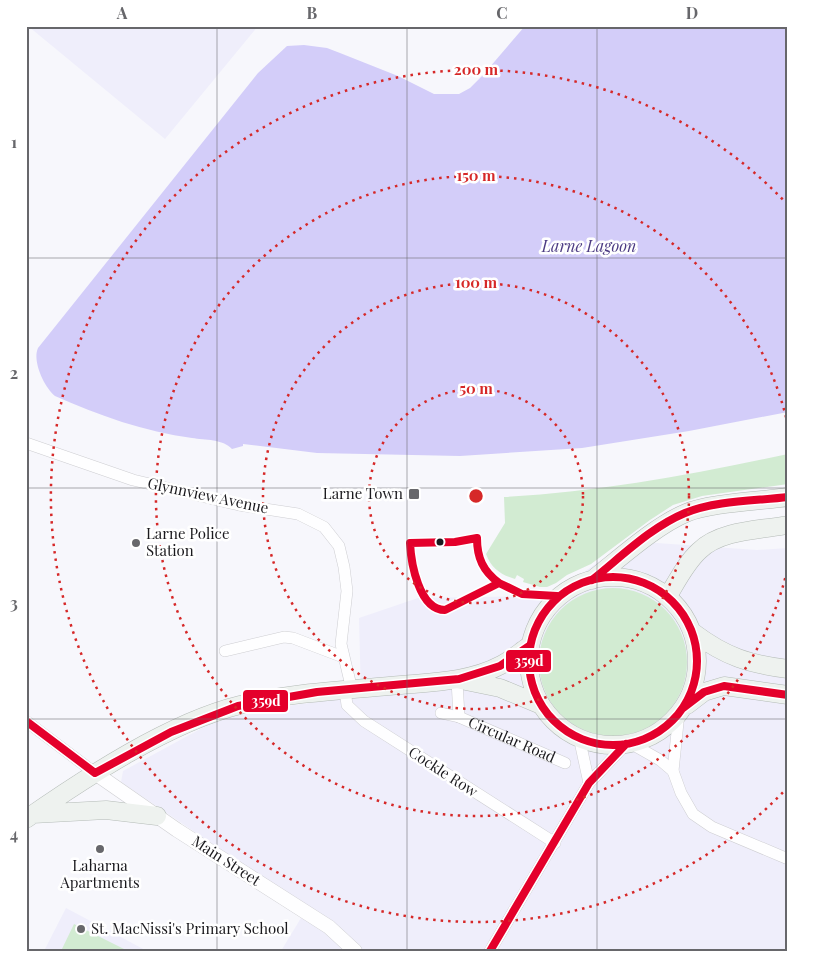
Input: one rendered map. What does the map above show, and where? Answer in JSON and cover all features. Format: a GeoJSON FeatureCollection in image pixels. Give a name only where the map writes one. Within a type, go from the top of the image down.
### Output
{"type":"FeatureCollection","features":[{"type":"Feature","properties":{"kind":"main road"},"geometry":{"type":"LineString","coordinates":[[592,580],[663,527],[686,513],[720,506],[788,497]]}},
{"type":"Feature","properties":{"kind":"main road"},"geometry":{"type":"LineString","coordinates":[[668,596],[681,574],[699,550],[714,540],[735,534],[788,525]]}},
{"type":"Feature","properties":{"kind":"main road"},"geometry":{"type":"LineString","coordinates":[[681,711],[693,688],[698,667],[694,633],[680,609],[668,596],[652,585],[632,578],[592,580],[574,585],[557,596],[544,611],[535,628],[529,646],[528,666],[532,687],[541,705],[554,722],[578,737],[602,744],[628,744],[659,731],[704,692],[724,686],[788,695]]}},
{"type":"Feature","properties":{"kind":"main road"},"geometry":{"type":"LineString","coordinates":[[694,633],[733,658],[788,668]]}},
{"type":"Feature","properties":{"kind":"main road"},"geometry":{"type":"LineString","coordinates":[[30,816],[95,773],[171,732],[238,706],[278,697],[458,679],[500,666],[529,646]]}},
{"type":"Feature","properties":{"kind":"main road"},"geometry":{"type":"LineString","coordinates":[[458,679],[500,688],[541,705]]}},
{"type":"Feature","properties":{"kind":"main road"},"geometry":{"type":"LineString","coordinates":[[30,816],[106,810],[157,816]]}},
{"type":"Feature","properties":{"kind":"street","name":"Glynnview Avenue"},"geometry":{"type":"LineString","coordinates":[[26,443],[133,480],[239,505],[298,514],[324,527],[339,546],[346,590],[341,644],[343,657]]}},
{"type":"Feature","properties":{"kind":"street"},"geometry":{"type":"LineString","coordinates":[[225,651],[284,637],[293,638],[343,657]]}},
{"type":"Feature","properties":{"kind":"street","name":"Cockle Row"},"geometry":{"type":"LineString","coordinates":[[343,657],[349,690],[347,705],[364,721],[555,843]]}},
{"type":"Feature","properties":{"kind":"street","name":"Circular Road"},"geometry":{"type":"LineString","coordinates":[[458,679],[459,717]]}},
{"type":"Feature","properties":{"kind":"street"},"geometry":{"type":"LineString","coordinates":[[673,771],[681,711]]}},
{"type":"Feature","properties":{"kind":"street","name":"Circular Road"},"geometry":{"type":"LineString","coordinates":[[441,713],[459,717],[566,763]]}},
{"type":"Feature","properties":{"kind":"street"},"geometry":{"type":"LineString","coordinates":[[26,721],[95,773]]}},
{"type":"Feature","properties":{"kind":"street"},"geometry":{"type":"LineString","coordinates":[[578,737],[589,783]]}},
{"type":"Feature","properties":{"kind":"street"},"geometry":{"type":"LineString","coordinates":[[490,951],[589,783],[628,744],[660,760],[673,771],[687,805],[699,819],[788,859]]}},
{"type":"Feature","properties":{"kind":"street","name":"Main Street"},"geometry":{"type":"LineString","coordinates":[[95,773],[157,816],[330,928],[356,951]]}},
{"type":"Feature","properties":{"kind":"shaded area"},"geometry":{"type":"Polygon","coordinates":[[[28,26],[258,26],[165,139],[28,26]]]}},
{"type":"Feature","properties":{"kind":"shaded area"},"geometry":{"type":"Polygon","coordinates":[[[628,541],[757,550],[788,548],[788,951],[281,951],[307,908],[121,782],[123,771],[217,720],[280,707],[361,696],[359,618],[418,598],[550,596],[628,541]]]}},
{"type":"Feature","properties":{"kind":"shaded area","name":"St. MacNissi's Primary School"},"geometry":{"type":"Polygon","coordinates":[[[66,908],[147,951],[44,951],[66,908]]]}},
{"type":"Feature","properties":{"kind":"green space"},"geometry":{"type":"Polygon","coordinates":[[[788,454],[788,484],[702,496],[673,505],[591,564],[547,587],[523,582],[524,579],[517,575],[515,579],[505,575],[494,567],[486,554],[505,523],[504,497],[576,491],[647,481],[788,454]]]}},
{"type":"Feature","properties":{"kind":"green space"},"geometry":{"type":"Polygon","coordinates":[[[613,588],[628,589],[641,593],[666,609],[682,634],[686,647],[686,677],[682,690],[666,715],[641,731],[628,735],[613,736],[598,735],[585,731],[560,715],[544,690],[540,677],[539,662],[540,647],[544,634],[560,609],[585,593],[598,589],[613,588]]]}},
{"type":"Feature","properties":{"kind":"green space"},"geometry":{"type":"Polygon","coordinates":[[[74,924],[128,951],[61,951],[74,924]]]}},
{"type":"Feature","properties":{"kind":"water","name":"Larne Lagoon"},"geometry":{"type":"Polygon","coordinates":[[[525,26],[788,26],[788,412],[689,431],[582,448],[460,456],[317,453],[243,444],[243,446],[232,449],[224,443],[157,432],[122,422],[71,403],[55,396],[47,387],[38,367],[38,348],[258,73],[287,46],[304,45],[327,48],[398,76],[434,94],[459,94],[470,88],[483,75],[525,26]]]}},
{"type":"Feature","properties":{"kind":"transit line","name":"359d"},"geometry":{"type":"LineString","coordinates":[[592,580],[648,534],[685,513],[723,503],[788,497]]}},
{"type":"Feature","properties":{"kind":"transit line","name":"359d"},"geometry":{"type":"LineString","coordinates":[[477,538],[478,552],[482,564],[499,583],[445,610],[436,608],[429,602],[418,584],[412,562],[410,543],[455,542],[477,538]]}},
{"type":"Feature","properties":{"kind":"transit line","name":"359d"},"geometry":{"type":"LineString","coordinates":[[621,577],[645,583],[673,601],[691,629],[696,645],[697,661],[696,677],[691,693],[673,721],[660,731],[637,742],[605,745],[581,739],[553,721],[543,708],[532,685],[529,653],[535,629],[553,601],[566,591],[589,580],[621,577]]}},
{"type":"Feature","properties":{"kind":"transit line","name":"359d"},"geometry":{"type":"LineString","coordinates":[[499,583],[522,594],[557,596]]}},
{"type":"Feature","properties":{"kind":"transit line","name":"359d"},"geometry":{"type":"LineString","coordinates":[[26,721],[95,773],[171,732],[238,706],[317,692],[459,679],[500,666],[529,646]]}},
{"type":"Feature","properties":{"kind":"transit line","name":"359d"},"geometry":{"type":"LineString","coordinates":[[683,708],[704,692],[724,686],[788,695]]}},
{"type":"Feature","properties":{"kind":"transit line","name":"359d"},"geometry":{"type":"LineString","coordinates":[[490,951],[589,783],[626,744]]}},
{"type":"Feature","properties":{"kind":"place","name":"Larne Town"},"geometry":{"type":"Point","coordinates":[414,494]}},
{"type":"Feature","properties":{"kind":"place","name":"Larne Police Station"},"geometry":{"type":"Point","coordinates":[136,543]}},
{"type":"Feature","properties":{"kind":"place","name":"Laharna Apartments"},"geometry":{"type":"Point","coordinates":[100,849]}},
{"type":"Feature","properties":{"kind":"place","name":"St. MacNissi's Primary School"},"geometry":{"type":"Point","coordinates":[81,929]}}]}
